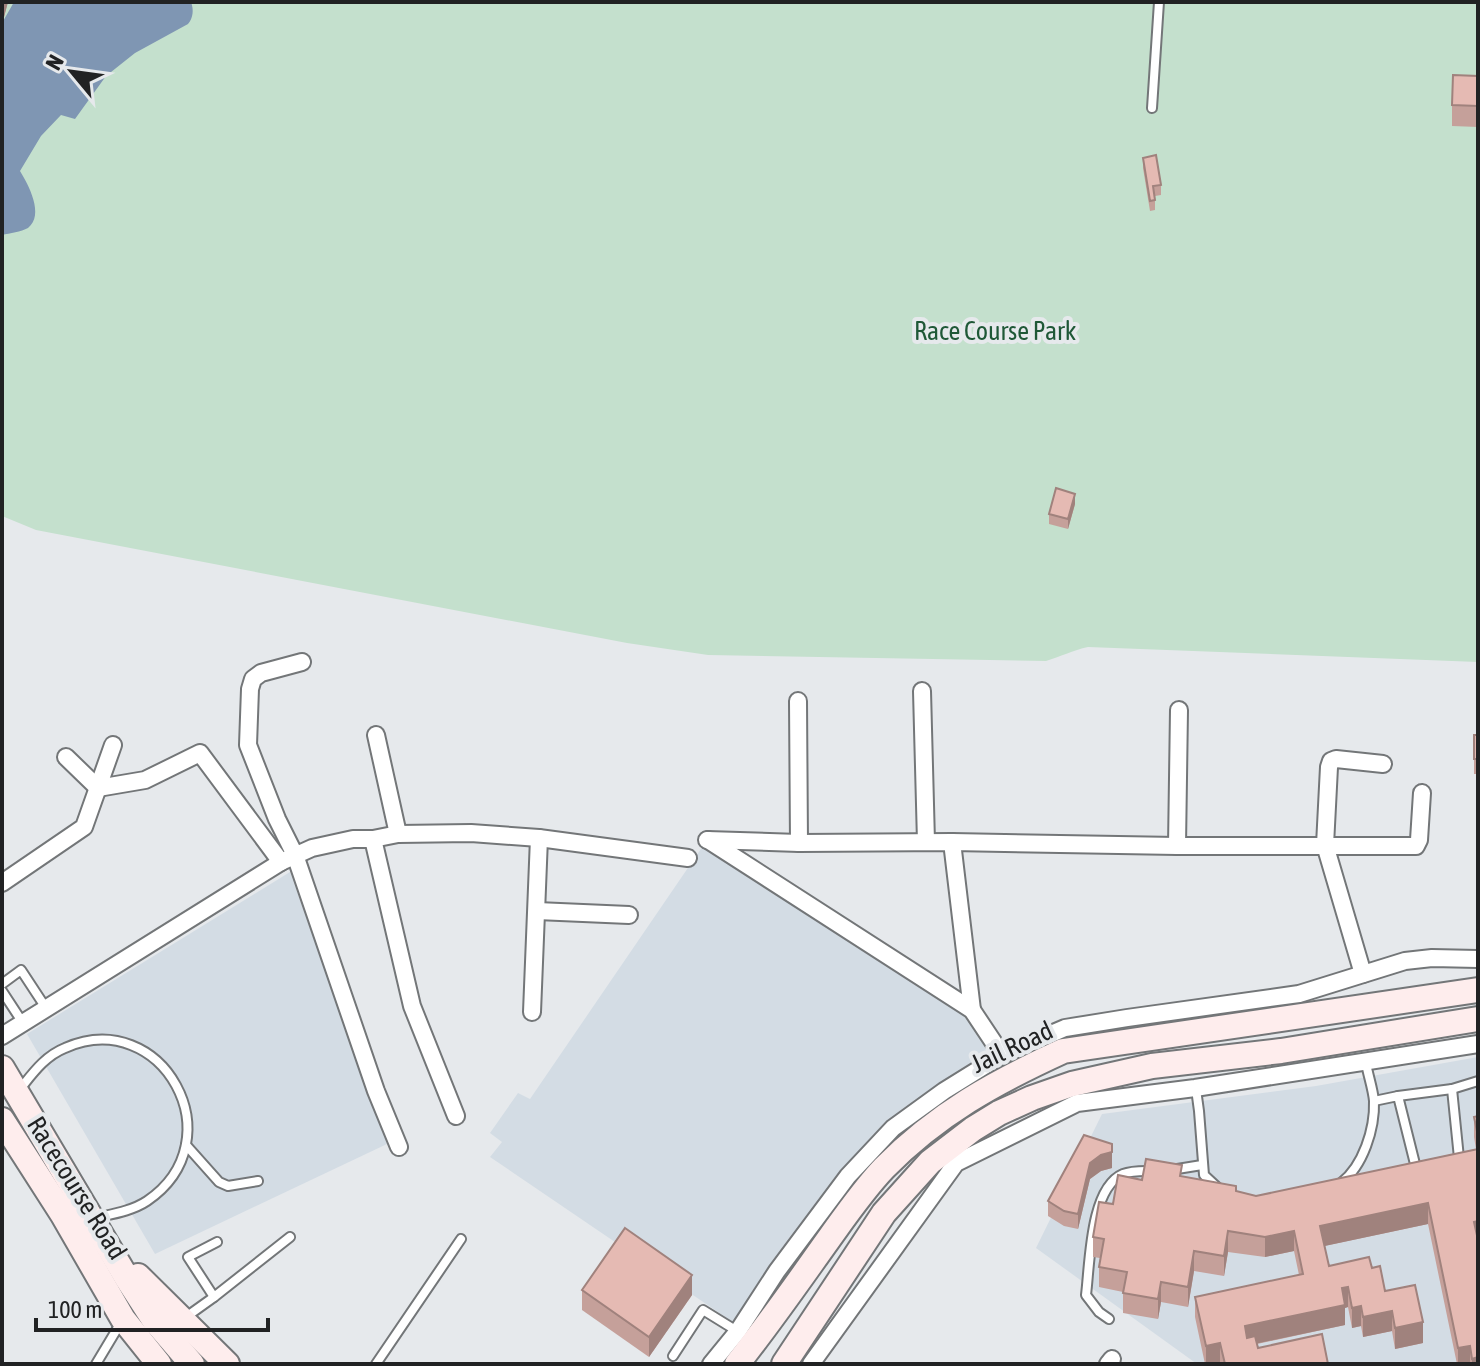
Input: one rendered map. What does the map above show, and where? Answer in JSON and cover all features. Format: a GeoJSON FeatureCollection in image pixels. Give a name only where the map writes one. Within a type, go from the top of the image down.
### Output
{"type":"FeatureCollection","features":[{"type":"Feature","properties":{"kind":"main road","name":"Jail Road"},"geometry":{"type":"LineString","coordinates":[[737,1364],[746,1337],[883,1169],[949,1112],[995,1083],[1063,1051],[1478,990]]}},
{"type":"Feature","properties":{"kind":"main road","name":"Jail Road"},"geometry":{"type":"LineString","coordinates":[[784,1364],[884,1213],[930,1162],[999,1113],[1072,1084],[1152,1066],[1281,1051],[1478,1019]]}},
{"type":"Feature","properties":{"kind":"main road","name":"Racecourse Road"},"geometry":{"type":"LineString","coordinates":[[2,1068],[105,1243]]}},
{"type":"Feature","properties":{"kind":"main road","name":"Racecourse Road"},"geometry":{"type":"LineString","coordinates":[[2,1120],[63,1215],[123,1319],[159,1364]]}},
{"type":"Feature","properties":{"kind":"main road"},"geometry":{"type":"LineString","coordinates":[[105,1243],[227,1364]]}},
{"type":"Feature","properties":{"kind":"main road"},"geometry":{"type":"LineString","coordinates":[[105,1243],[154,1320],[192,1364]]}},
{"type":"Feature","properties":{"kind":"street"},"geometry":{"type":"LineString","coordinates":[[302,662],[261,673],[253,679],[248,745],[277,819],[288,859],[399,1147]]}},
{"type":"Feature","properties":{"kind":"street"},"geometry":{"type":"LineString","coordinates":[[922,691],[926,842]]}},
{"type":"Feature","properties":{"kind":"street"},"geometry":{"type":"LineString","coordinates":[[798,701],[799,843]]}},
{"type":"Feature","properties":{"kind":"street"},"geometry":{"type":"LineString","coordinates":[[1177,846],[1179,710]]}},
{"type":"Feature","properties":{"kind":"street"},"geometry":{"type":"LineString","coordinates":[[376,735],[398,834]]}},
{"type":"Feature","properties":{"kind":"street"},"geometry":{"type":"LineString","coordinates":[[2,883],[84,827],[113,745]]}},
{"type":"Feature","properties":{"kind":"street"},"geometry":{"type":"LineString","coordinates":[[98,788],[145,780],[200,753],[288,859]]}},
{"type":"Feature","properties":{"kind":"street"},"geometry":{"type":"LineString","coordinates":[[66,757],[98,788]]}},
{"type":"Feature","properties":{"kind":"street"},"geometry":{"type":"LineString","coordinates":[[1353,1009],[1355,976],[1325,845],[1329,767],[1331,761],[1336,759],[1383,764]]}},
{"type":"Feature","properties":{"kind":"street"},"geometry":{"type":"LineString","coordinates":[[1002,1055],[972,1010],[707,840],[1416,846],[1422,793]]}},
{"type":"Feature","properties":{"kind":"street"},"geometry":{"type":"LineString","coordinates":[[2,1036],[288,859],[330,843],[398,834],[471,833],[539,838],[688,858]]}},
{"type":"Feature","properties":{"kind":"street"},"geometry":{"type":"LineString","coordinates":[[532,1012],[539,838]]}},
{"type":"Feature","properties":{"kind":"street"},"geometry":{"type":"LineString","coordinates":[[373,839],[412,1006],[456,1116]]}},
{"type":"Feature","properties":{"kind":"street"},"geometry":{"type":"LineString","coordinates":[[952,842],[972,1010]]}},
{"type":"Feature","properties":{"kind":"street"},"geometry":{"type":"LineString","coordinates":[[537,911],[629,915]]}},
{"type":"Feature","properties":{"kind":"street"},"geometry":{"type":"LineString","coordinates":[[711,1364],[746,1337],[777,1271],[848,1176],[893,1128],[1002,1055],[1065,1028],[1299,994],[1405,961],[1478,959]]}},
{"type":"Feature","properties":{"kind":"street"},"geometry":{"type":"LineString","coordinates":[[811,1364],[956,1163],[1077,1103],[1366,1063],[1478,1044]]}},
{"type":"Feature","properties":{"kind":"lane"},"geometry":{"type":"LineString","coordinates":[[1152,108],[1159,2]]}},
{"type":"Feature","properties":{"kind":"lane"},"geometry":{"type":"LineString","coordinates":[[2,984],[21,970],[46,1008]]}},
{"type":"Feature","properties":{"kind":"lane"},"geometry":{"type":"LineString","coordinates":[[2,991],[23,1023]]}},
{"type":"Feature","properties":{"kind":"lane"},"geometry":{"type":"LineString","coordinates":[[17,1092],[41,1064],[63,1048],[90,1040],[118,1041],[144,1051],[165,1068],[180,1091],[188,1118],[186,1145],[178,1168],[163,1188],[144,1203],[119,1213],[91,1218]]}},
{"type":"Feature","properties":{"kind":"lane"},"geometry":{"type":"LineString","coordinates":[[1362,1181],[1335,1188],[1353,1170],[1362,1154],[1372,1119],[1374,1101],[1366,1063]]}},
{"type":"Feature","properties":{"kind":"lane"},"geometry":{"type":"LineString","coordinates":[[1374,1101],[1452,1089],[1478,1081]]}},
{"type":"Feature","properties":{"kind":"lane"},"geometry":{"type":"LineString","coordinates":[[1195,1088],[1204,1175],[1212,1185],[1230,1195]]}},
{"type":"Feature","properties":{"kind":"lane"},"geometry":{"type":"LineString","coordinates":[[1445,1161],[1459,1158],[1452,1089]]}},
{"type":"Feature","properties":{"kind":"lane"},"geometry":{"type":"LineString","coordinates":[[1398,1096],[1416,1168]]}},
{"type":"Feature","properties":{"kind":"lane"},"geometry":{"type":"LineString","coordinates":[[186,1145],[219,1182],[228,1186],[258,1181]]}},
{"type":"Feature","properties":{"kind":"lane"},"geometry":{"type":"LineString","coordinates":[[1109,1319],[1086,1295],[1096,1214],[1108,1185],[1121,1174],[1135,1171],[1165,1171],[1202,1165]]}},
{"type":"Feature","properties":{"kind":"lane"},"geometry":{"type":"LineString","coordinates":[[1403,1171],[1431,1165]]}},
{"type":"Feature","properties":{"kind":"lane"},"geometry":{"type":"LineString","coordinates":[[182,1320],[290,1237]]}},
{"type":"Feature","properties":{"kind":"lane"},"geometry":{"type":"LineString","coordinates":[[376,1364],[461,1239]]}},
{"type":"Feature","properties":{"kind":"lane"},"geometry":{"type":"LineString","coordinates":[[214,1297],[188,1257],[217,1242]]}},
{"type":"Feature","properties":{"kind":"lane"},"geometry":{"type":"LineString","coordinates":[[673,1356],[703,1310],[746,1337]]}},
{"type":"Feature","properties":{"kind":"lane"},"geometry":{"type":"LineString","coordinates":[[97,1363],[123,1319]]}},
{"type":"Feature","properties":{"kind":"shaded area"},"geometry":{"type":"Polygon","coordinates":[[[707,840],[972,1010],[1002,1055],[893,1128],[740,1327],[490,1157],[502,1142],[490,1133],[518,1093],[530,1099],[707,840]]]}},
{"type":"Feature","properties":{"kind":"shaded area"},"geometry":{"type":"Polygon","coordinates":[[[290,872],[387,1144],[155,1254],[27,1034],[290,872]]]}},
{"type":"Feature","properties":{"kind":"shaded area"},"geometry":{"type":"Polygon","coordinates":[[[1478,1057],[1478,1364],[1197,1364],[1036,1248],[1102,1114],[1316,1086],[1478,1057]]]}},
{"type":"Feature","properties":{"kind":"green space","name":"Race Course Park"},"geometry":{"type":"Polygon","coordinates":[[[2,2],[1478,2],[1478,662],[1088,647],[1046,661],[708,655],[627,643],[36,530],[2,516],[2,2]]]}},
{"type":"Feature","properties":{"kind":"water"},"geometry":{"type":"Polygon","coordinates":[[[14,2],[191,2],[193,11],[188,24],[135,53],[106,76],[75,119],[61,115],[41,136],[20,171],[33,200],[33,222],[28,228],[2,235],[2,23],[14,2]]]}},
{"type":"Feature","properties":{"kind":"building"},"geometry":{"type":"Polygon","coordinates":[[[1453,75],[1478,76],[1478,106],[1452,105],[1453,75]]]}},
{"type":"Feature","properties":{"kind":"building"},"geometry":{"type":"Polygon","coordinates":[[[1156,155],[1161,185],[1153,186],[1155,200],[1150,201],[1143,158],[1156,155]]]}},
{"type":"Feature","properties":{"kind":"building"},"geometry":{"type":"Polygon","coordinates":[[[1056,488],[1075,494],[1068,519],[1049,514],[1056,488]]]}},
{"type":"Feature","properties":{"kind":"building"},"geometry":{"type":"Polygon","coordinates":[[[1474,735],[1478,735],[1478,759],[1474,759],[1474,735]]]}},
{"type":"Feature","properties":{"kind":"building"},"geometry":{"type":"Polygon","coordinates":[[[1084,1135],[1112,1144],[1112,1152],[1090,1163],[1078,1214],[1064,1211],[1048,1201],[1084,1135]]]}},
{"type":"Feature","properties":{"kind":"building"},"geometry":{"type":"Polygon","coordinates":[[[1478,1149],[1478,1221],[1474,1222],[1478,1240],[1478,1357],[1472,1359],[1470,1346],[1458,1348],[1428,1203],[1320,1226],[1329,1266],[1369,1257],[1372,1268],[1380,1266],[1385,1291],[1415,1285],[1423,1322],[1395,1328],[1392,1311],[1363,1317],[1361,1306],[1352,1308],[1348,1287],[1342,1288],[1345,1305],[1245,1326],[1247,1338],[1255,1336],[1258,1348],[1322,1334],[1328,1364],[1225,1364],[1220,1343],[1206,1346],[1195,1297],[1303,1274],[1294,1231],[1265,1237],[1228,1231],[1224,1256],[1194,1251],[1188,1287],[1161,1282],[1158,1299],[1123,1293],[1127,1272],[1099,1267],[1104,1239],[1093,1237],[1099,1202],[1113,1204],[1118,1175],[1142,1180],[1146,1159],[1182,1165],[1180,1176],[1236,1186],[1236,1191],[1256,1196],[1478,1149]]]}},
{"type":"Feature","properties":{"kind":"building"},"geometry":{"type":"Polygon","coordinates":[[[625,1228],[692,1275],[649,1337],[582,1290],[625,1228]]]}}]}
